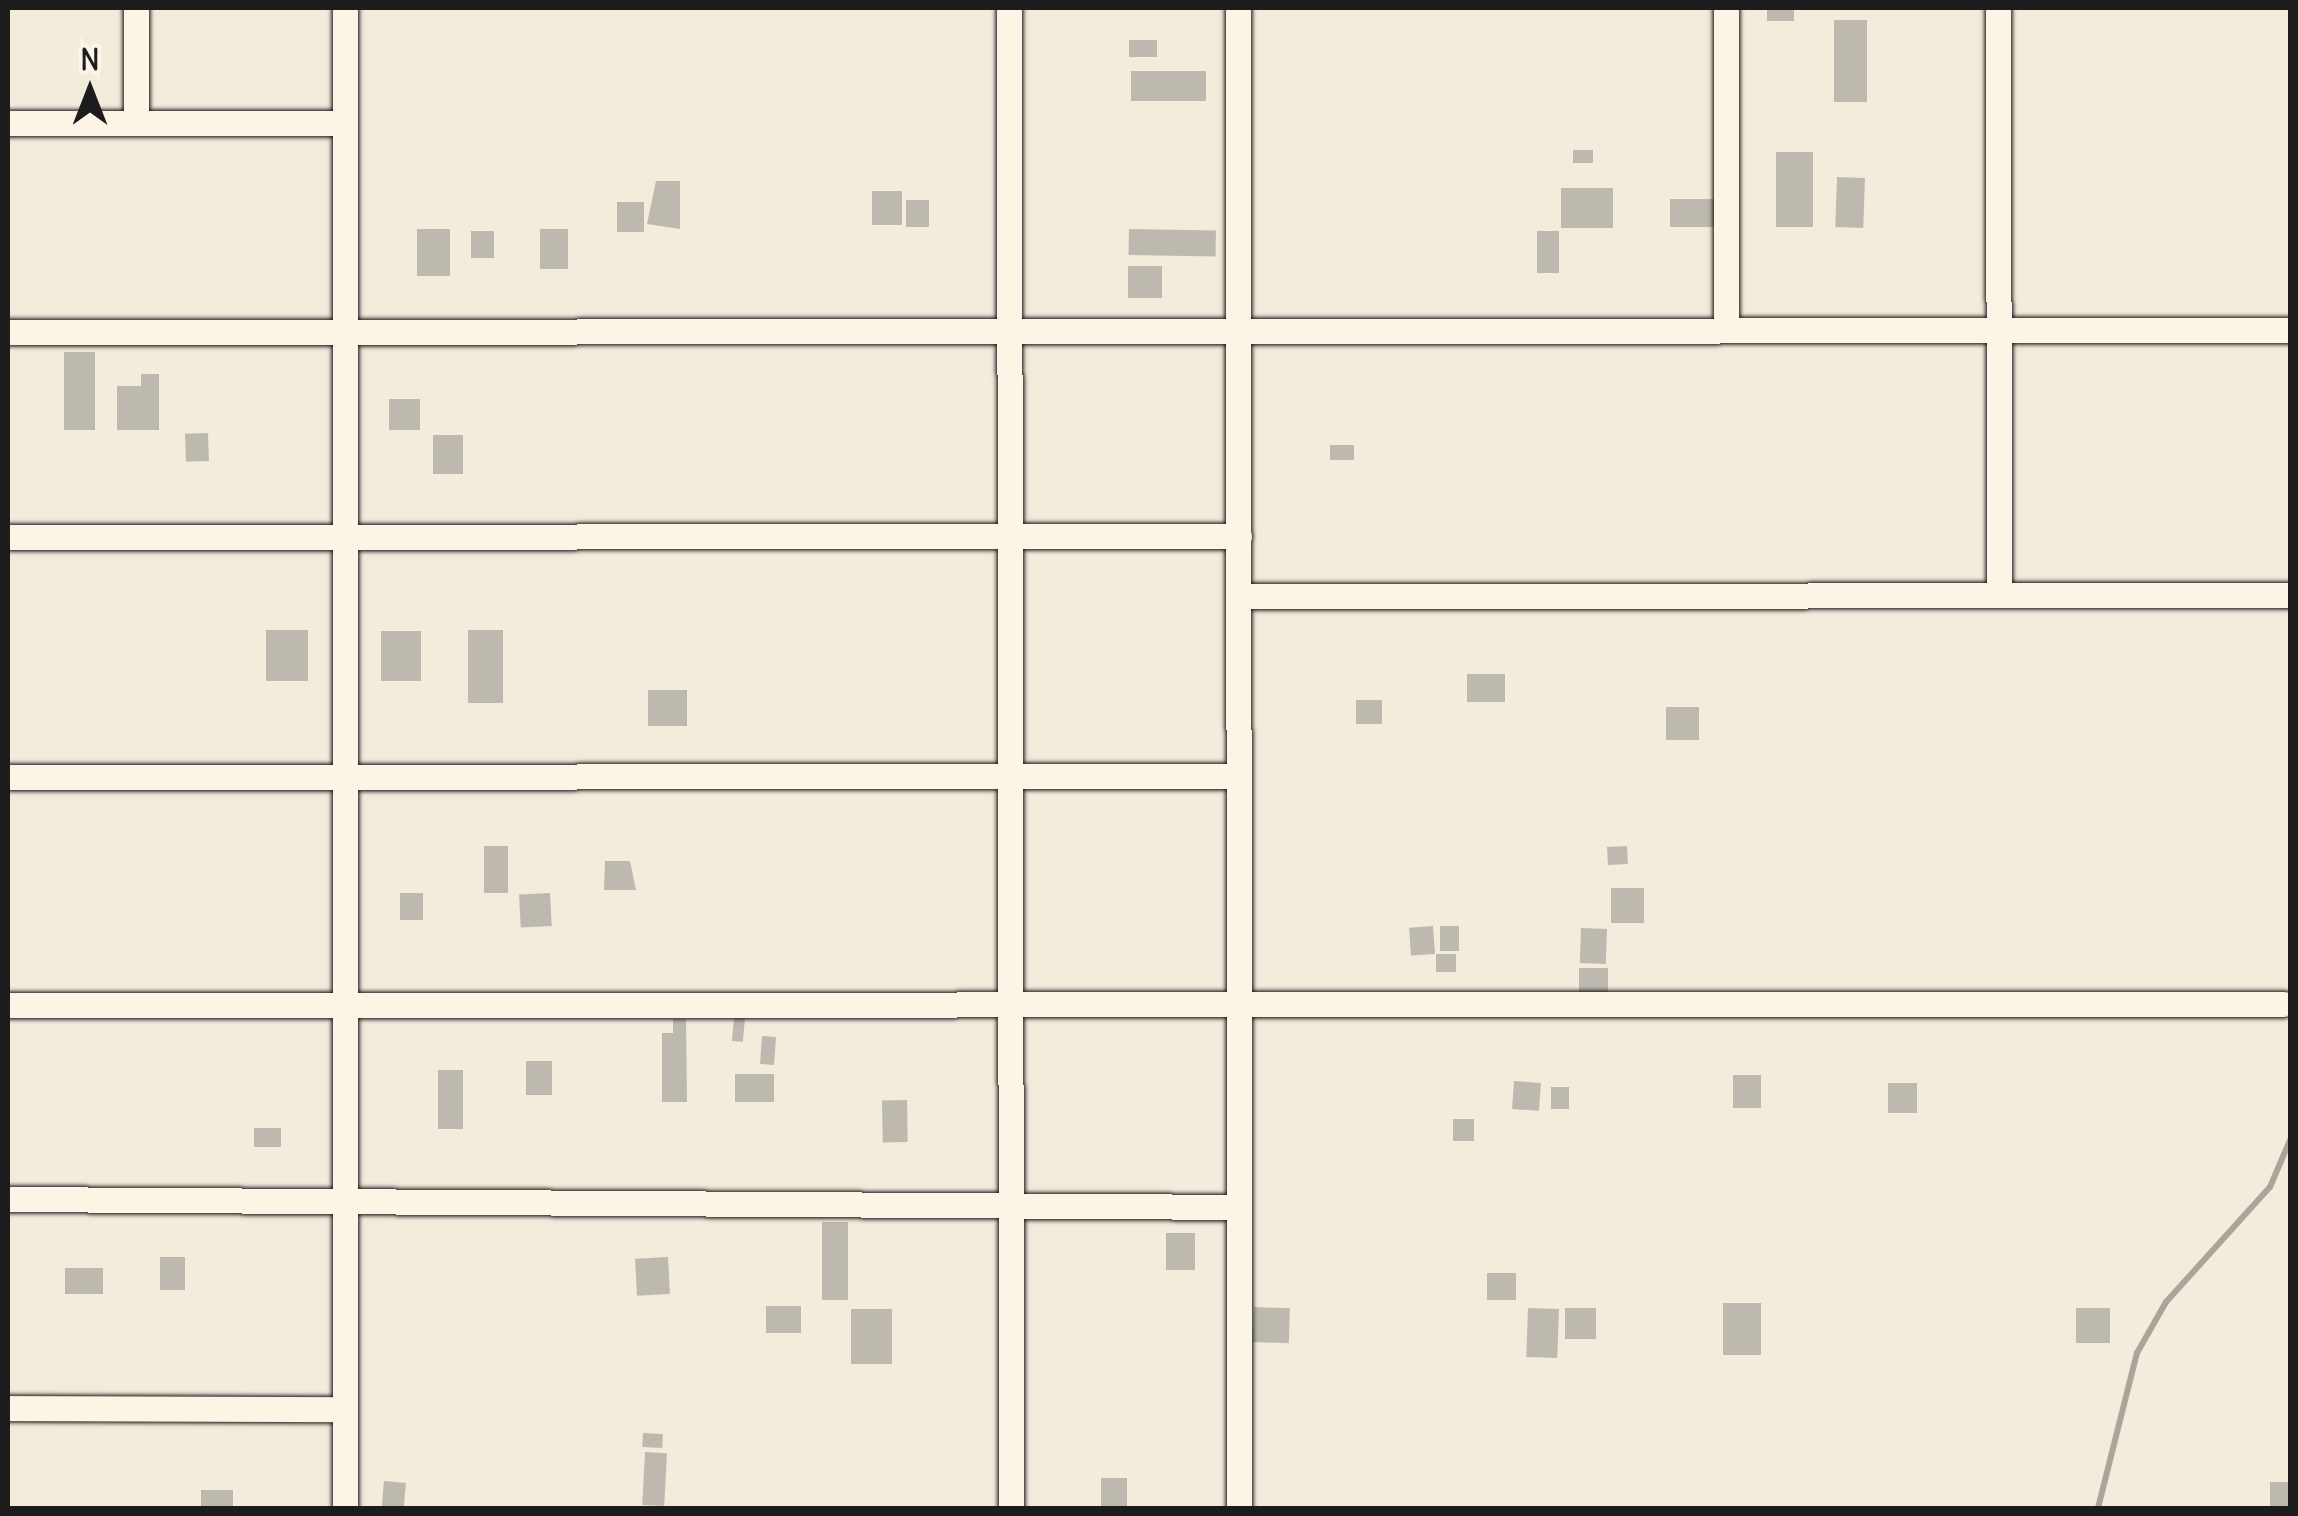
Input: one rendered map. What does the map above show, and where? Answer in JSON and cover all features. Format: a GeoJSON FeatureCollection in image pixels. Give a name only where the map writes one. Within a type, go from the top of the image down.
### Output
{"type":"FeatureCollection","features":[{"type":"Feature","properties":{"kind":"street"},"geometry":{"type":"LineString","coordinates":[[136,8],[136,123]]}},
{"type":"Feature","properties":{"kind":"street"},"geometry":{"type":"LineString","coordinates":[[345,8],[345,1508]]}},
{"type":"Feature","properties":{"kind":"street"},"geometry":{"type":"LineString","coordinates":[[1010,8],[1010,1508]]}},
{"type":"Feature","properties":{"kind":"street"},"geometry":{"type":"LineString","coordinates":[[1238,8],[1239,1508]]}},
{"type":"Feature","properties":{"kind":"street"},"geometry":{"type":"LineString","coordinates":[[1726,8],[1726,330]]}},
{"type":"Feature","properties":{"kind":"street"},"geometry":{"type":"LineString","coordinates":[[1998,8],[1999,595]]}},
{"type":"Feature","properties":{"kind":"street"},"geometry":{"type":"LineString","coordinates":[[8,123],[345,123]]}},
{"type":"Feature","properties":{"kind":"street"},"geometry":{"type":"LineString","coordinates":[[8,332],[2290,330]]}},
{"type":"Feature","properties":{"kind":"street"},"geometry":{"type":"LineString","coordinates":[[8,537],[1238,536]]}},
{"type":"Feature","properties":{"kind":"street"},"geometry":{"type":"LineString","coordinates":[[1238,596],[2290,595]]}},
{"type":"Feature","properties":{"kind":"street"},"geometry":{"type":"LineString","coordinates":[[8,777],[1239,776]]}},
{"type":"Feature","properties":{"kind":"street"},"geometry":{"type":"LineString","coordinates":[[8,1005],[2283,1004]]}},
{"type":"Feature","properties":{"kind":"street"},"geometry":{"type":"LineString","coordinates":[[8,1199],[1239,1207]]}},
{"type":"Feature","properties":{"kind":"street"},"geometry":{"type":"LineString","coordinates":[[8,1408],[345,1409]]}},
{"type":"Feature","properties":{"kind":"building"},"geometry":{"type":"Polygon","coordinates":[[[1767,8],[1794,8],[1794,21],[1767,21],[1767,8]]]}},
{"type":"Feature","properties":{"kind":"building"},"geometry":{"type":"Polygon","coordinates":[[[1834,20],[1867,20],[1867,102],[1834,102],[1834,20]]]}},
{"type":"Feature","properties":{"kind":"building"},"geometry":{"type":"Polygon","coordinates":[[[1129,40],[1157,40],[1157,57],[1129,57],[1129,40]]]}},
{"type":"Feature","properties":{"kind":"building"},"geometry":{"type":"Polygon","coordinates":[[[1131,71],[1206,71],[1206,101],[1131,101],[1131,71]]]}},
{"type":"Feature","properties":{"kind":"building"},"geometry":{"type":"Polygon","coordinates":[[[1573,150],[1593,150],[1593,163],[1573,163],[1573,150]]]}},
{"type":"Feature","properties":{"kind":"building"},"geometry":{"type":"Polygon","coordinates":[[[1776,152],[1813,152],[1813,227],[1776,227],[1776,152]]]}},
{"type":"Feature","properties":{"kind":"building"},"geometry":{"type":"Polygon","coordinates":[[[1837,177],[1865,178],[1863,228],[1835,227],[1837,177]]]}},
{"type":"Feature","properties":{"kind":"building"},"geometry":{"type":"Polygon","coordinates":[[[656,181],[680,181],[680,229],[647,224],[656,181]]]}},
{"type":"Feature","properties":{"kind":"building"},"geometry":{"type":"Polygon","coordinates":[[[1561,188],[1613,188],[1613,228],[1561,228],[1561,188]]]}},
{"type":"Feature","properties":{"kind":"building"},"geometry":{"type":"Polygon","coordinates":[[[872,191],[902,191],[902,225],[872,225],[872,191]]]}},
{"type":"Feature","properties":{"kind":"building"},"geometry":{"type":"Polygon","coordinates":[[[1670,199],[1716,199],[1716,227],[1670,227],[1670,199]]]}},
{"type":"Feature","properties":{"kind":"building"},"geometry":{"type":"Polygon","coordinates":[[[906,200],[929,200],[929,227],[906,227],[906,200]]]}},
{"type":"Feature","properties":{"kind":"building"},"geometry":{"type":"Polygon","coordinates":[[[617,202],[644,202],[644,232],[617,232],[617,202]]]}},
{"type":"Feature","properties":{"kind":"building"},"geometry":{"type":"Polygon","coordinates":[[[417,229],[450,229],[450,276],[417,276],[417,229]]]}},
{"type":"Feature","properties":{"kind":"building"},"geometry":{"type":"Polygon","coordinates":[[[540,229],[568,229],[568,269],[540,269],[540,229]]]}},
{"type":"Feature","properties":{"kind":"building"},"geometry":{"type":"Polygon","coordinates":[[[1129,229],[1216,231],[1216,257],[1129,255],[1129,229]]]}},
{"type":"Feature","properties":{"kind":"building"},"geometry":{"type":"Polygon","coordinates":[[[471,231],[494,231],[494,258],[471,258],[471,231]]]}},
{"type":"Feature","properties":{"kind":"building"},"geometry":{"type":"Polygon","coordinates":[[[1537,231],[1559,231],[1559,273],[1537,273],[1537,231]]]}},
{"type":"Feature","properties":{"kind":"building"},"geometry":{"type":"Polygon","coordinates":[[[1128,266],[1162,266],[1162,298],[1128,298],[1128,266]]]}},
{"type":"Feature","properties":{"kind":"building"},"geometry":{"type":"Polygon","coordinates":[[[64,352],[95,352],[95,430],[64,430],[64,352]]]}},
{"type":"Feature","properties":{"kind":"building"},"geometry":{"type":"Polygon","coordinates":[[[141,374],[159,374],[159,430],[117,430],[117,386],[141,386],[141,374]]]}},
{"type":"Feature","properties":{"kind":"building"},"geometry":{"type":"Polygon","coordinates":[[[389,399],[420,399],[420,430],[389,430],[389,399]]]}},
{"type":"Feature","properties":{"kind":"building"},"geometry":{"type":"Polygon","coordinates":[[[208,433],[209,461],[186,462],[185,434],[208,433]]]}},
{"type":"Feature","properties":{"kind":"building"},"geometry":{"type":"Polygon","coordinates":[[[433,435],[463,435],[463,474],[433,474],[433,435]]]}},
{"type":"Feature","properties":{"kind":"building"},"geometry":{"type":"Polygon","coordinates":[[[1330,445],[1354,445],[1354,460],[1330,460],[1330,445]]]}},
{"type":"Feature","properties":{"kind":"building"},"geometry":{"type":"Polygon","coordinates":[[[266,630],[308,630],[308,681],[266,681],[266,630]]]}},
{"type":"Feature","properties":{"kind":"building"},"geometry":{"type":"Polygon","coordinates":[[[468,630],[503,630],[503,703],[468,703],[468,630]]]}},
{"type":"Feature","properties":{"kind":"building"},"geometry":{"type":"Polygon","coordinates":[[[381,631],[421,631],[421,681],[381,681],[381,631]]]}},
{"type":"Feature","properties":{"kind":"building"},"geometry":{"type":"Polygon","coordinates":[[[1467,674],[1505,674],[1505,702],[1467,702],[1467,674]]]}},
{"type":"Feature","properties":{"kind":"building"},"geometry":{"type":"Polygon","coordinates":[[[648,690],[687,690],[687,726],[648,726],[648,690]]]}},
{"type":"Feature","properties":{"kind":"building"},"geometry":{"type":"Polygon","coordinates":[[[1356,700],[1382,700],[1382,724],[1356,724],[1356,700]]]}},
{"type":"Feature","properties":{"kind":"building"},"geometry":{"type":"Polygon","coordinates":[[[1666,707],[1699,707],[1699,740],[1666,740],[1666,707]]]}},
{"type":"Feature","properties":{"kind":"building"},"geometry":{"type":"Polygon","coordinates":[[[484,846],[508,846],[508,893],[484,893],[484,846]]]}},
{"type":"Feature","properties":{"kind":"building"},"geometry":{"type":"Polygon","coordinates":[[[1627,846],[1628,864],[1608,865],[1607,847],[1627,846]]]}},
{"type":"Feature","properties":{"kind":"building"},"geometry":{"type":"Polygon","coordinates":[[[605,861],[630,861],[636,890],[604,890],[605,861]]]}},
{"type":"Feature","properties":{"kind":"building"},"geometry":{"type":"Polygon","coordinates":[[[1611,888],[1644,888],[1644,923],[1611,923],[1611,888]]]}},
{"type":"Feature","properties":{"kind":"building"},"geometry":{"type":"Polygon","coordinates":[[[400,893],[423,893],[423,920],[400,920],[400,893]]]}},
{"type":"Feature","properties":{"kind":"building"},"geometry":{"type":"Polygon","coordinates":[[[550,893],[552,926],[521,928],[519,895],[550,893]]]}},
{"type":"Feature","properties":{"kind":"building"},"geometry":{"type":"Polygon","coordinates":[[[1433,926],[1435,954],[1411,956],[1409,928],[1433,926]]]}},
{"type":"Feature","properties":{"kind":"building"},"geometry":{"type":"Polygon","coordinates":[[[1440,926],[1459,926],[1459,951],[1440,951],[1440,926]]]}},
{"type":"Feature","properties":{"kind":"building"},"geometry":{"type":"Polygon","coordinates":[[[1581,928],[1607,929],[1606,964],[1580,963],[1581,928]]]}},
{"type":"Feature","properties":{"kind":"building"},"geometry":{"type":"Polygon","coordinates":[[[1436,954],[1456,954],[1456,972],[1436,972],[1436,954]]]}},
{"type":"Feature","properties":{"kind":"building"},"geometry":{"type":"Polygon","coordinates":[[[1579,968],[1608,968],[1608,994],[1579,994],[1579,968]]]}},
{"type":"Feature","properties":{"kind":"building"},"geometry":{"type":"Polygon","coordinates":[[[734,1017],[745,1018],[743,1042],[732,1041],[734,1017]]]}},
{"type":"Feature","properties":{"kind":"building"},"geometry":{"type":"Polygon","coordinates":[[[673,1019],[686,1019],[687,1102],[662,1102],[662,1033],[673,1033],[673,1019]]]}},
{"type":"Feature","properties":{"kind":"building"},"geometry":{"type":"Polygon","coordinates":[[[762,1036],[776,1037],[774,1065],[760,1064],[762,1036]]]}},
{"type":"Feature","properties":{"kind":"building"},"geometry":{"type":"Polygon","coordinates":[[[526,1061],[552,1061],[552,1095],[526,1095],[526,1061]]]}},
{"type":"Feature","properties":{"kind":"building"},"geometry":{"type":"Polygon","coordinates":[[[438,1070],[463,1070],[463,1129],[438,1129],[438,1070]]]}},
{"type":"Feature","properties":{"kind":"building"},"geometry":{"type":"Polygon","coordinates":[[[735,1074],[774,1074],[774,1102],[735,1102],[735,1074]]]}},
{"type":"Feature","properties":{"kind":"building"},"geometry":{"type":"Polygon","coordinates":[[[1733,1075],[1761,1075],[1761,1108],[1733,1108],[1733,1075]]]}},
{"type":"Feature","properties":{"kind":"building"},"geometry":{"type":"Polygon","coordinates":[[[1514,1081],[1541,1083],[1539,1111],[1512,1109],[1514,1081]]]}},
{"type":"Feature","properties":{"kind":"building"},"geometry":{"type":"Polygon","coordinates":[[[1888,1083],[1917,1083],[1917,1113],[1888,1113],[1888,1083]]]}},
{"type":"Feature","properties":{"kind":"building"},"geometry":{"type":"Polygon","coordinates":[[[1551,1087],[1569,1087],[1569,1109],[1551,1109],[1551,1087]]]}},
{"type":"Feature","properties":{"kind":"building"},"geometry":{"type":"Polygon","coordinates":[[[882,1100],[907,1100],[908,1142],[883,1142],[882,1100]]]}},
{"type":"Feature","properties":{"kind":"building"},"geometry":{"type":"Polygon","coordinates":[[[1453,1119],[1474,1119],[1474,1141],[1453,1141],[1453,1119]]]}},
{"type":"Feature","properties":{"kind":"building"},"geometry":{"type":"Polygon","coordinates":[[[254,1128],[281,1128],[281,1147],[254,1147],[254,1128]]]}},
{"type":"Feature","properties":{"kind":"building"},"geometry":{"type":"Polygon","coordinates":[[[822,1222],[848,1222],[848,1300],[822,1300],[822,1222]]]}},
{"type":"Feature","properties":{"kind":"building"},"geometry":{"type":"Polygon","coordinates":[[[1166,1233],[1195,1233],[1195,1270],[1166,1270],[1166,1233]]]}},
{"type":"Feature","properties":{"kind":"building"},"geometry":{"type":"Polygon","coordinates":[[[160,1257],[185,1257],[185,1290],[160,1290],[160,1257]]]}},
{"type":"Feature","properties":{"kind":"building"},"geometry":{"type":"Polygon","coordinates":[[[668,1257],[670,1294],[637,1296],[635,1259],[668,1257]]]}},
{"type":"Feature","properties":{"kind":"building"},"geometry":{"type":"Polygon","coordinates":[[[65,1268],[103,1268],[103,1294],[65,1294],[65,1268]]]}},
{"type":"Feature","properties":{"kind":"building"},"geometry":{"type":"Polygon","coordinates":[[[1487,1273],[1516,1273],[1516,1300],[1487,1300],[1487,1273]]]}},
{"type":"Feature","properties":{"kind":"building"},"geometry":{"type":"Polygon","coordinates":[[[1723,1303],[1761,1303],[1761,1355],[1723,1355],[1723,1303]]]}},
{"type":"Feature","properties":{"kind":"building"},"geometry":{"type":"Polygon","coordinates":[[[766,1306],[801,1306],[801,1333],[766,1333],[766,1306]]]}},
{"type":"Feature","properties":{"kind":"building"},"geometry":{"type":"Polygon","coordinates":[[[1254,1307],[1290,1308],[1289,1343],[1253,1342],[1254,1307]]]}},
{"type":"Feature","properties":{"kind":"building"},"geometry":{"type":"Polygon","coordinates":[[[1528,1308],[1559,1309],[1557,1358],[1526,1357],[1528,1308]]]}},
{"type":"Feature","properties":{"kind":"building"},"geometry":{"type":"Polygon","coordinates":[[[1565,1308],[1596,1308],[1596,1339],[1565,1339],[1565,1308]]]}},
{"type":"Feature","properties":{"kind":"building"},"geometry":{"type":"Polygon","coordinates":[[[2076,1308],[2110,1308],[2110,1343],[2076,1343],[2076,1308]]]}},
{"type":"Feature","properties":{"kind":"building"},"geometry":{"type":"Polygon","coordinates":[[[851,1309],[892,1309],[892,1364],[851,1364],[851,1309]]]}},
{"type":"Feature","properties":{"kind":"building"},"geometry":{"type":"Polygon","coordinates":[[[643,1433],[663,1434],[662,1448],[642,1447],[643,1433]]]}},
{"type":"Feature","properties":{"kind":"building"},"geometry":{"type":"Polygon","coordinates":[[[645,1452],[667,1453],[664,1506],[642,1505],[645,1452]]]}},
{"type":"Feature","properties":{"kind":"building"},"geometry":{"type":"Polygon","coordinates":[[[1101,1478],[1127,1478],[1127,1506],[1101,1506],[1101,1478]]]}},
{"type":"Feature","properties":{"kind":"building"},"geometry":{"type":"Polygon","coordinates":[[[384,1481],[406,1483],[404,1508],[382,1508],[384,1481]]]}},
{"type":"Feature","properties":{"kind":"building"},"geometry":{"type":"Polygon","coordinates":[[[2270,1482],[2290,1482],[2290,1508],[2270,1508],[2270,1482]]]}},
{"type":"Feature","properties":{"kind":"building"},"geometry":{"type":"Polygon","coordinates":[[[201,1490],[233,1490],[233,1508],[201,1508],[201,1490]]]}},
{"type":"Feature","properties":{"kind":"waterway"},"geometry":{"type":"LineString","coordinates":[[2098,1508],[2137,1353],[2166,1302],[2270,1187],[2290,1140]]}}]}
